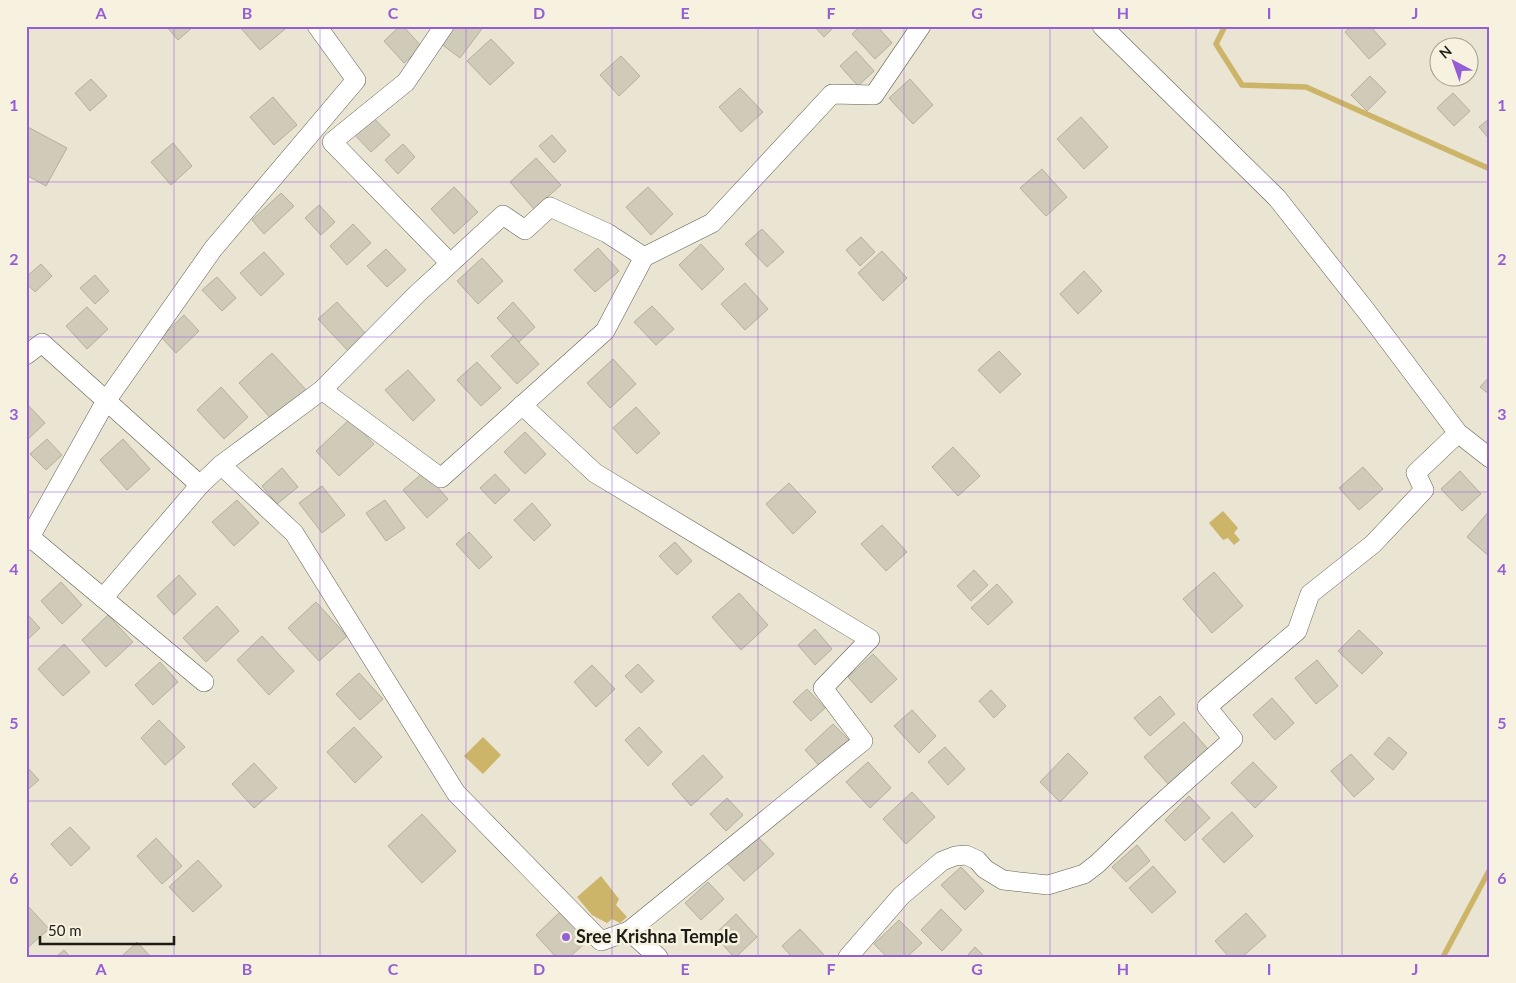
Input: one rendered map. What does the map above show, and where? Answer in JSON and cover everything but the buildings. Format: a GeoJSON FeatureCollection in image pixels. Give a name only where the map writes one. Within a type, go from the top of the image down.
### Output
{"type":"FeatureCollection","features":[{"type":"Feature","properties":{"kind":"street"},"geometry":{"type":"LineString","coordinates":[[204,682],[103,598],[28,539],[106,401],[213,249],[356,80],[317,26]]}},
{"type":"Feature","properties":{"kind":"street"},"geometry":{"type":"LineString","coordinates":[[444,26],[406,82],[332,142],[450,264]]}},
{"type":"Feature","properties":{"kind":"street"},"geometry":{"type":"LineString","coordinates":[[322,390],[441,478],[605,331],[644,257],[712,224],[832,94],[874,95],[921,26]]}},
{"type":"Feature","properties":{"kind":"street"},"geometry":{"type":"LineString","coordinates":[[1102,26],[1278,198],[1368,312],[1458,433],[1490,458]]}},
{"type":"Feature","properties":{"kind":"street"},"geometry":{"type":"LineString","coordinates":[[103,598],[200,485],[222,465],[322,390],[450,264],[503,215],[525,230],[550,207],[607,233],[644,257]]}},
{"type":"Feature","properties":{"kind":"street"},"geometry":{"type":"LineString","coordinates":[[26,355],[42,343],[200,485]]}},
{"type":"Feature","properties":{"kind":"street"},"geometry":{"type":"LineString","coordinates":[[222,465],[294,533],[456,793],[601,942],[629,931],[863,741],[823,688],[870,638],[595,473],[522,405]]}},
{"type":"Feature","properties":{"kind":"street"},"geometry":{"type":"LineString","coordinates":[[848,957],[901,896],[942,861],[966,855],[977,860],[985,869],[1003,880],[1048,885],[1084,874],[1098,864],[1148,815],[1234,739],[1207,707],[1297,630],[1310,594],[1373,544],[1424,490],[1416,473],[1458,433]]}},
{"type":"Feature","properties":{"kind":"street"},"geometry":{"type":"LineString","coordinates":[[629,931],[658,957]]}},
{"type":"Feature","properties":{"kind":"shaded area"},"geometry":{"type":"Polygon","coordinates":[[[1223,511],[1238,528],[1234,533],[1240,540],[1234,545],[1228,538],[1223,540],[1209,523],[1223,511]]]}},
{"type":"Feature","properties":{"kind":"shaded area"},"geometry":{"type":"Polygon","coordinates":[[[483,737],[501,755],[483,774],[464,756],[483,737]]]}},
{"type":"Feature","properties":{"kind":"shaded area"},"geometry":{"type":"Polygon","coordinates":[[[601,876],[619,899],[616,905],[627,917],[620,923],[612,919],[607,923],[592,915],[577,897],[601,876]]]}},
{"type":"Feature","properties":{"kind":"waterway"},"geometry":{"type":"LineString","coordinates":[[1225,26],[1216,44],[1242,85],[1306,87],[1490,169]]}},
{"type":"Feature","properties":{"kind":"waterway"},"geometry":{"type":"LineString","coordinates":[[1443,957],[1490,869]]}},
{"type":"Feature","properties":{"kind":"place","name":"Sree Krishna Temple"},"geometry":{"type":"Point","coordinates":[566,937]}}]}
